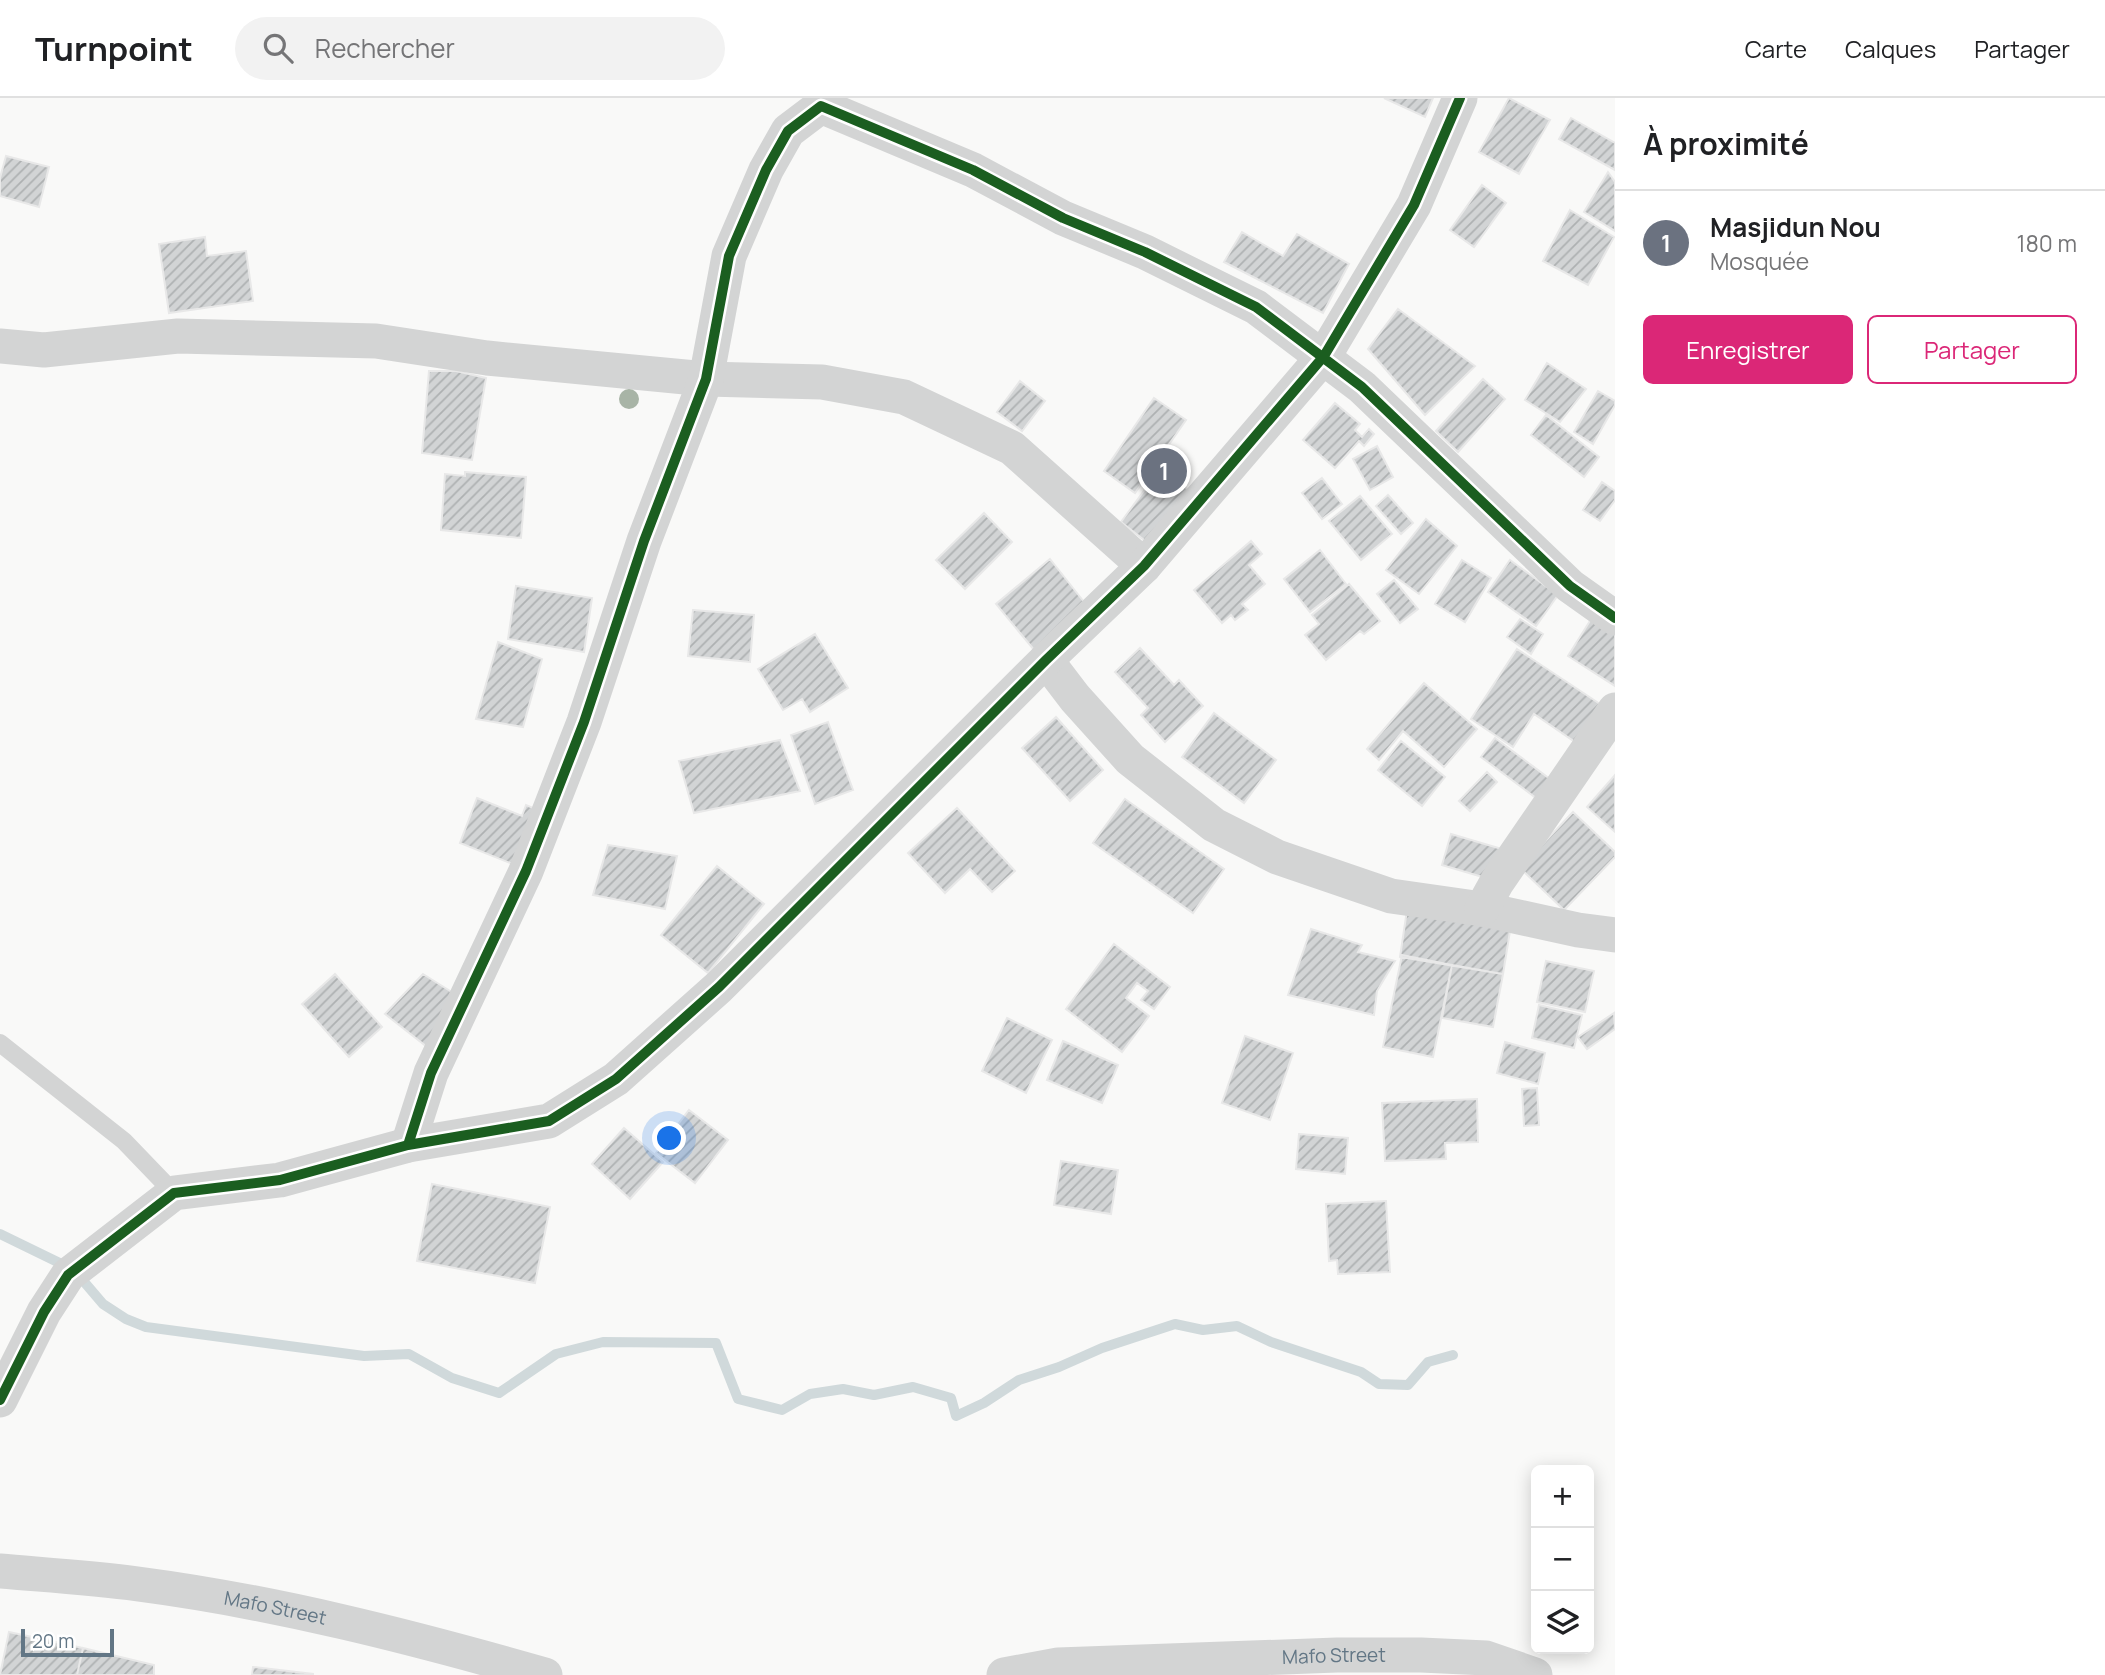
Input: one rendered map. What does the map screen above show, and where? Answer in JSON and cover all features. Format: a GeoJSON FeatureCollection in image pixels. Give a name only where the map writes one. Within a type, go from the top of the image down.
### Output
{"type":"FeatureCollection","features":[{"type":"Feature","properties":{"kind":"street"},"geometry":{"type":"LineString","coordinates":[[3,1392],[44,1312],[68,1275],[174,1193],[280,1180],[408,1145],[549,1121],[616,1079],[719,987],[1046,660],[1144,566],[1324,356],[1414,205],[1460,98]]}},
{"type":"Feature","properties":{"kind":"street"},"geometry":{"type":"LineString","coordinates":[[408,1145],[431,1073],[526,871],[574,747],[645,541],[706,379],[729,256],[766,170],[788,131],[821,106],[973,170],[1063,218],[1145,252],[1256,307],[1362,387],[1570,586],[1615,618]]}},
{"type":"Feature","properties":{"kind":"street"},"geometry":{"type":"LineString","coordinates":[[0,346],[44,350],[178,337],[376,341],[487,358],[706,379],[821,382],[904,397],[1012,448],[1144,566]]}},
{"type":"Feature","properties":{"kind":"street"},"geometry":{"type":"LineString","coordinates":[[1046,660],[1075,698],[1130,759],[1214,825],[1277,857],[1391,896],[1482,909],[1578,930],[1615,935]]}},
{"type":"Feature","properties":{"kind":"street"},"geometry":{"type":"LineString","coordinates":[[1482,909],[1497,882],[1615,710]]}},
{"type":"Feature","properties":{"kind":"street","name":"Mafo Street"},"geometry":{"type":"LineString","coordinates":[[0,1571],[138,1584],[255,1604],[380,1630],[545,1675]]}},
{"type":"Feature","properties":{"kind":"street","name":"Mafo Street"},"geometry":{"type":"LineString","coordinates":[[1004,1675],[1058,1665],[1409,1655],[1486,1658],[1535,1675]]}},
{"type":"Feature","properties":{"kind":"lane"},"geometry":{"type":"LineString","coordinates":[[0,1043],[124,1141],[174,1193]]}},
{"type":"Feature","properties":{"kind":"building"},"geometry":{"type":"Polygon","coordinates":[[[1384,98],[1433,98],[1425,117],[1384,98]]]}},
{"type":"Feature","properties":{"kind":"building"},"geometry":{"type":"Polygon","coordinates":[[[1509,98],[1550,120],[1519,174],[1479,152],[1509,98]]]}},
{"type":"Feature","properties":{"kind":"building"},"geometry":{"type":"Polygon","coordinates":[[[1571,118],[1615,143],[1615,170],[1559,139],[1571,118]]]}},
{"type":"Feature","properties":{"kind":"building"},"geometry":{"type":"Polygon","coordinates":[[[6,156],[49,167],[39,207],[0,196],[0,178],[6,156]]]}},
{"type":"Feature","properties":{"kind":"building"},"geometry":{"type":"Polygon","coordinates":[[[1608,172],[1615,182],[1615,231],[1584,212],[1608,172]]]}},
{"type":"Feature","properties":{"kind":"building"},"geometry":{"type":"Polygon","coordinates":[[[1482,185],[1506,203],[1474,247],[1450,230],[1482,185]]]}},
{"type":"Feature","properties":{"kind":"building"},"geometry":{"type":"Polygon","coordinates":[[[1570,210],[1614,237],[1588,285],[1543,261],[1570,210]]]}},
{"type":"Feature","properties":{"kind":"building"},"geometry":{"type":"Polygon","coordinates":[[[1242,232],[1283,256],[1297,234],[1349,264],[1323,313],[1224,262],[1242,232]]]}},
{"type":"Feature","properties":{"kind":"building"},"geometry":{"type":"Polygon","coordinates":[[[205,237],[207,256],[246,251],[253,301],[169,313],[159,244],[205,237]]]}},
{"type":"Feature","properties":{"kind":"building"},"geometry":{"type":"Polygon","coordinates":[[[1398,309],[1475,366],[1425,415],[1368,349],[1398,309]]]}},
{"type":"Feature","properties":{"kind":"building"},"geometry":{"type":"Polygon","coordinates":[[[1547,363],[1586,389],[1560,422],[1525,400],[1547,363]]]}},
{"type":"Feature","properties":{"kind":"building"},"geometry":{"type":"Polygon","coordinates":[[[429,371],[456,371],[486,378],[472,460],[422,453],[429,371]]]}},
{"type":"Feature","properties":{"kind":"building"},"geometry":{"type":"Polygon","coordinates":[[[1483,379],[1505,399],[1458,452],[1436,431],[1483,379]]]}},
{"type":"Feature","properties":{"kind":"building"},"geometry":{"type":"Polygon","coordinates":[[[1020,381],[1045,401],[1022,431],[997,412],[1020,381]]]}},
{"type":"Feature","properties":{"kind":"building"},"geometry":{"type":"Polygon","coordinates":[[[1598,391],[1615,401],[1615,405],[1593,444],[1574,432],[1598,391]]]}},
{"type":"Feature","properties":{"kind":"building"},"geometry":{"type":"Polygon","coordinates":[[[1154,398],[1186,420],[1135,493],[1104,471],[1154,398]]]}},
{"type":"Feature","properties":{"kind":"building"},"geometry":{"type":"Polygon","coordinates":[[[1335,403],[1360,424],[1355,430],[1362,437],[1369,429],[1374,434],[1364,446],[1359,441],[1335,468],[1303,440],[1335,403]]]}},
{"type":"Feature","properties":{"kind":"building"},"geometry":{"type":"Polygon","coordinates":[[[1546,415],[1599,457],[1584,477],[1531,435],[1546,415]]]}},
{"type":"Feature","properties":{"kind":"building"},"geometry":{"type":"Polygon","coordinates":[[[1377,446],[1393,477],[1370,490],[1353,459],[1377,446]]]}},
{"type":"Feature","properties":{"kind":"building"},"geometry":{"type":"Polygon","coordinates":[[[1160,469],[1197,496],[1157,550],[1121,522],[1160,469]]]}},
{"type":"Feature","properties":{"kind":"building"},"geometry":{"type":"Polygon","coordinates":[[[465,472],[526,477],[521,538],[441,530],[445,474],[465,476],[465,472]]]}},
{"type":"Feature","properties":{"kind":"building"},"geometry":{"type":"Polygon","coordinates":[[[1322,478],[1342,504],[1322,519],[1302,493],[1322,478]]]}},
{"type":"Feature","properties":{"kind":"building"},"geometry":{"type":"Polygon","coordinates":[[[1602,482],[1615,491],[1615,500],[1600,521],[1583,510],[1602,482]]]}},
{"type":"Feature","properties":{"kind":"building"},"geometry":{"type":"Polygon","coordinates":[[[1388,495],[1413,523],[1401,534],[1376,506],[1388,495]]]}},
{"type":"Feature","properties":{"kind":"building"},"geometry":{"type":"Polygon","coordinates":[[[1360,496],[1392,534],[1361,560],[1329,521],[1360,496]]]}},
{"type":"Feature","properties":{"kind":"building"},"geometry":{"type":"Polygon","coordinates":[[[984,513],[1012,542],[965,589],[936,560],[984,513]]]}},
{"type":"Feature","properties":{"kind":"building"},"geometry":{"type":"Polygon","coordinates":[[[1426,519],[1457,546],[1419,594],[1386,570],[1426,519]]]}},
{"type":"Feature","properties":{"kind":"building"},"geometry":{"type":"Polygon","coordinates":[[[1251,541],[1262,554],[1249,565],[1265,584],[1242,604],[1248,610],[1235,620],[1231,615],[1222,623],[1194,590],[1251,541]]]}},
{"type":"Feature","properties":{"kind":"building"},"geometry":{"type":"Polygon","coordinates":[[[1320,550],[1346,584],[1310,612],[1284,579],[1320,550]]]}},
{"type":"Feature","properties":{"kind":"building"},"geometry":{"type":"Polygon","coordinates":[[[1050,559],[1088,607],[1035,651],[996,604],[1050,559]]]}},
{"type":"Feature","properties":{"kind":"building"},"geometry":{"type":"Polygon","coordinates":[[[1462,560],[1491,578],[1465,622],[1435,604],[1462,560]]]}},
{"type":"Feature","properties":{"kind":"building"},"geometry":{"type":"Polygon","coordinates":[[[1510,560],[1558,595],[1536,626],[1488,592],[1510,560]]]}},
{"type":"Feature","properties":{"kind":"building"},"geometry":{"type":"Polygon","coordinates":[[[1394,580],[1418,609],[1400,623],[1377,594],[1394,580]]]}},
{"type":"Feature","properties":{"kind":"building"},"geometry":{"type":"Polygon","coordinates":[[[1349,584],[1380,621],[1364,634],[1360,631],[1326,660],[1305,635],[1319,624],[1312,615],[1349,584]]]}},
{"type":"Feature","properties":{"kind":"building"},"geometry":{"type":"Polygon","coordinates":[[[516,586],[592,598],[584,652],[508,639],[516,586]]]}},
{"type":"Feature","properties":{"kind":"building"},"geometry":{"type":"Polygon","coordinates":[[[693,610],[754,615],[750,662],[688,656],[693,610]]]}},
{"type":"Feature","properties":{"kind":"building"},"geometry":{"type":"Polygon","coordinates":[[[1593,616],[1615,629],[1615,686],[1568,656],[1593,616]]]}},
{"type":"Feature","properties":{"kind":"building"},"geometry":{"type":"Polygon","coordinates":[[[1520,619],[1543,634],[1531,654],[1507,637],[1520,619]]]}},
{"type":"Feature","properties":{"kind":"building"},"geometry":{"type":"Polygon","coordinates":[[[815,634],[848,688],[810,712],[802,699],[783,710],[758,669],[815,634]]]}},
{"type":"Feature","properties":{"kind":"building"},"geometry":{"type":"Polygon","coordinates":[[[498,642],[542,659],[523,727],[476,719],[498,642]]]}},
{"type":"Feature","properties":{"kind":"building"},"geometry":{"type":"Polygon","coordinates":[[[1140,648],[1174,685],[1179,680],[1203,706],[1165,742],[1141,715],[1148,708],[1115,672],[1140,648]]]}},
{"type":"Feature","properties":{"kind":"building"},"geometry":{"type":"Polygon","coordinates":[[[1517,649],[1603,706],[1578,744],[1534,714],[1513,747],[1471,719],[1517,649]]]}},
{"type":"Feature","properties":{"kind":"building"},"geometry":{"type":"Polygon","coordinates":[[[1424,683],[1477,729],[1444,767],[1403,731],[1379,760],[1367,749],[1424,683]]]}},
{"type":"Feature","properties":{"kind":"building"},"geometry":{"type":"Polygon","coordinates":[[[1214,713],[1276,760],[1244,803],[1182,757],[1214,713]]]}},
{"type":"Feature","properties":{"kind":"building"},"geometry":{"type":"Polygon","coordinates":[[[1056,717],[1103,770],[1070,801],[1022,748],[1056,717]]]}},
{"type":"Feature","properties":{"kind":"building"},"geometry":{"type":"Polygon","coordinates":[[[828,722],[853,790],[815,804],[791,735],[828,722]]]}},
{"type":"Feature","properties":{"kind":"building"},"geometry":{"type":"Polygon","coordinates":[[[1495,738],[1554,782],[1540,801],[1481,757],[1495,738]]]}},
{"type":"Feature","properties":{"kind":"building"},"geometry":{"type":"Polygon","coordinates":[[[780,740],[800,791],[694,813],[679,761],[780,740]]]}},
{"type":"Feature","properties":{"kind":"building"},"geometry":{"type":"Polygon","coordinates":[[[1401,741],[1445,777],[1422,806],[1378,770],[1401,741]]]}},
{"type":"Feature","properties":{"kind":"building"},"geometry":{"type":"Polygon","coordinates":[[[1487,772],[1497,782],[1470,811],[1459,801],[1487,772]]]}},
{"type":"Feature","properties":{"kind":"building"},"geometry":{"type":"Polygon","coordinates":[[[1615,775],[1615,832],[1587,807],[1615,775]]]}},
{"type":"Feature","properties":{"kind":"building"},"geometry":{"type":"Polygon","coordinates":[[[477,798],[522,816],[526,805],[548,814],[525,869],[460,843],[477,798]]]}},
{"type":"Feature","properties":{"kind":"building"},"geometry":{"type":"Polygon","coordinates":[[[1125,799],[1224,869],[1193,913],[1093,843],[1125,799]]]}},
{"type":"Feature","properties":{"kind":"building"},"geometry":{"type":"Polygon","coordinates":[[[957,808],[1015,871],[992,892],[970,869],[945,893],[908,853],[957,808]]]}},
{"type":"Feature","properties":{"kind":"building"},"geometry":{"type":"Polygon","coordinates":[[[1573,812],[1615,852],[1615,857],[1564,910],[1520,868],[1573,812]]]}},
{"type":"Feature","properties":{"kind":"building"},"geometry":{"type":"Polygon","coordinates":[[[1451,834],[1505,850],[1496,881],[1442,865],[1451,834]]]}},
{"type":"Feature","properties":{"kind":"building"},"geometry":{"type":"Polygon","coordinates":[[[608,845],[677,856],[665,909],[593,895],[608,845]]]}},
{"type":"Feature","properties":{"kind":"building"},"geometry":{"type":"Polygon","coordinates":[[[717,866],[764,904],[708,973],[661,935],[717,866]]]}},
{"type":"Feature","properties":{"kind":"building"},"geometry":{"type":"Polygon","coordinates":[[[1407,910],[1511,925],[1503,974],[1400,957],[1407,910]]]}},
{"type":"Feature","properties":{"kind":"building"},"geometry":{"type":"Polygon","coordinates":[[[1311,929],[1362,945],[1358,952],[1395,961],[1377,991],[1374,1015],[1288,995],[1311,929]]]}},
{"type":"Feature","properties":{"kind":"building"},"geometry":{"type":"Polygon","coordinates":[[[1114,944],[1170,987],[1154,1009],[1141,1000],[1148,991],[1137,983],[1126,998],[1149,1016],[1122,1052],[1066,1009],[1114,944]]]}},
{"type":"Feature","properties":{"kind":"building"},"geometry":{"type":"Polygon","coordinates":[[[1402,955],[1452,965],[1433,1057],[1383,1047],[1402,955]]]}},
{"type":"Feature","properties":{"kind":"building"},"geometry":{"type":"Polygon","coordinates":[[[1546,961],[1594,971],[1585,1012],[1537,1002],[1546,961]]]}},
{"type":"Feature","properties":{"kind":"building"},"geometry":{"type":"Polygon","coordinates":[[[1452,965],[1503,974],[1493,1027],[1442,1018],[1452,965]]]}},
{"type":"Feature","properties":{"kind":"building"},"geometry":{"type":"Polygon","coordinates":[[[335,974],[382,1027],[349,1057],[302,1004],[335,974]]]}},
{"type":"Feature","properties":{"kind":"building"},"geometry":{"type":"Polygon","coordinates":[[[423,974],[466,1001],[431,1050],[385,1014],[423,974]]]}},
{"type":"Feature","properties":{"kind":"building"},"geometry":{"type":"Polygon","coordinates":[[[1539,1005],[1582,1015],[1574,1048],[1532,1038],[1539,1005]]]}},
{"type":"Feature","properties":{"kind":"building"},"geometry":{"type":"Polygon","coordinates":[[[1614,1013],[1615,1029],[1587,1049],[1578,1037],[1614,1013]]]}},
{"type":"Feature","properties":{"kind":"building"},"geometry":{"type":"Polygon","coordinates":[[[1007,1018],[1052,1040],[1026,1093],[982,1071],[1007,1018]]]}},
{"type":"Feature","properties":{"kind":"building"},"geometry":{"type":"Polygon","coordinates":[[[1245,1036],[1293,1053],[1270,1120],[1222,1103],[1245,1036]]]}},
{"type":"Feature","properties":{"kind":"building"},"geometry":{"type":"Polygon","coordinates":[[[1063,1041],[1118,1065],[1102,1103],[1047,1080],[1063,1041]]]}},
{"type":"Feature","properties":{"kind":"building"},"geometry":{"type":"Polygon","coordinates":[[[1505,1042],[1545,1053],[1538,1084],[1497,1073],[1505,1042]]]}},
{"type":"Feature","properties":{"kind":"building"},"geometry":{"type":"Polygon","coordinates":[[[1537,1088],[1539,1125],[1524,1126],[1522,1089],[1537,1088]]]}},
{"type":"Feature","properties":{"kind":"building"},"geometry":{"type":"Polygon","coordinates":[[[1477,1099],[1478,1142],[1445,1143],[1446,1159],[1385,1161],[1382,1103],[1477,1099]]]}},
{"type":"Feature","properties":{"kind":"building"},"geometry":{"type":"Polygon","coordinates":[[[689,1110],[728,1140],[695,1183],[656,1153],[689,1110]]]}},
{"type":"Feature","properties":{"kind":"building"},"geometry":{"type":"Polygon","coordinates":[[[624,1128],[663,1162],[630,1199],[592,1164],[624,1128]]]}},
{"type":"Feature","properties":{"kind":"building"},"geometry":{"type":"Polygon","coordinates":[[[1299,1134],[1348,1138],[1345,1174],[1296,1169],[1299,1134]]]}},
{"type":"Feature","properties":{"kind":"building"},"geometry":{"type":"Polygon","coordinates":[[[1061,1161],[1118,1170],[1111,1214],[1054,1205],[1061,1161]]]}},
{"type":"Feature","properties":{"kind":"building"},"geometry":{"type":"Polygon","coordinates":[[[432,1184],[550,1207],[535,1283],[417,1261],[432,1184]]]}},
{"type":"Feature","properties":{"kind":"building"},"geometry":{"type":"Polygon","coordinates":[[[1386,1201],[1390,1272],[1338,1274],[1337,1260],[1329,1261],[1326,1204],[1386,1201]]]}},
{"type":"Feature","properties":{"kind":"building"},"geometry":{"type":"Polygon","coordinates":[[[9,1632],[83,1648],[77,1675],[0,1675],[9,1632]]]}},
{"type":"Feature","properties":{"kind":"building"},"geometry":{"type":"Polygon","coordinates":[[[83,1648],[154,1665],[154,1675],[77,1675],[83,1648]]]}},
{"type":"Feature","properties":{"kind":"building"},"geometry":{"type":"Polygon","coordinates":[[[253,1667],[313,1674],[313,1675],[252,1675],[253,1667]]]}},
{"type":"Feature","properties":{"kind":"waterway"},"geometry":{"type":"LineString","coordinates":[[0,1234],[74,1270],[103,1304],[126,1319],[146,1327],[364,1356],[409,1354],[452,1378],[499,1393],[556,1354],[603,1342],[716,1343],[738,1399],[782,1410],[810,1394],[843,1389],[874,1395],[913,1387],[951,1398],[956,1416],[984,1403],[1019,1380],[1175,1324],[1203,1330],[1237,1326],[1271,1342],[1361,1372],[1379,1384],[1408,1385],[1428,1362],[1453,1355]]}},
{"type":"Feature","properties":{"kind":"cycle path"},"geometry":{"type":"LineString","coordinates":[[0,1400],[44,1312],[68,1275],[174,1193],[280,1180],[408,1145],[549,1121],[616,1079],[719,987],[1046,660],[1144,566],[1324,356],[1414,205],[1460,98]]}},
{"type":"Feature","properties":{"kind":"cycle path"},"geometry":{"type":"LineString","coordinates":[[408,1145],[431,1073],[526,871],[584,722],[644,541],[706,379],[729,256],[766,170],[788,131],[821,106],[973,170],[1063,218],[1145,252],[1256,307],[1362,387],[1570,586],[1615,618]]}},
{"type":"Feature","properties":{"kind":"place","name":"Masjidun Nou"},"geometry":{"type":"Point","coordinates":[1164,471]}}]}
